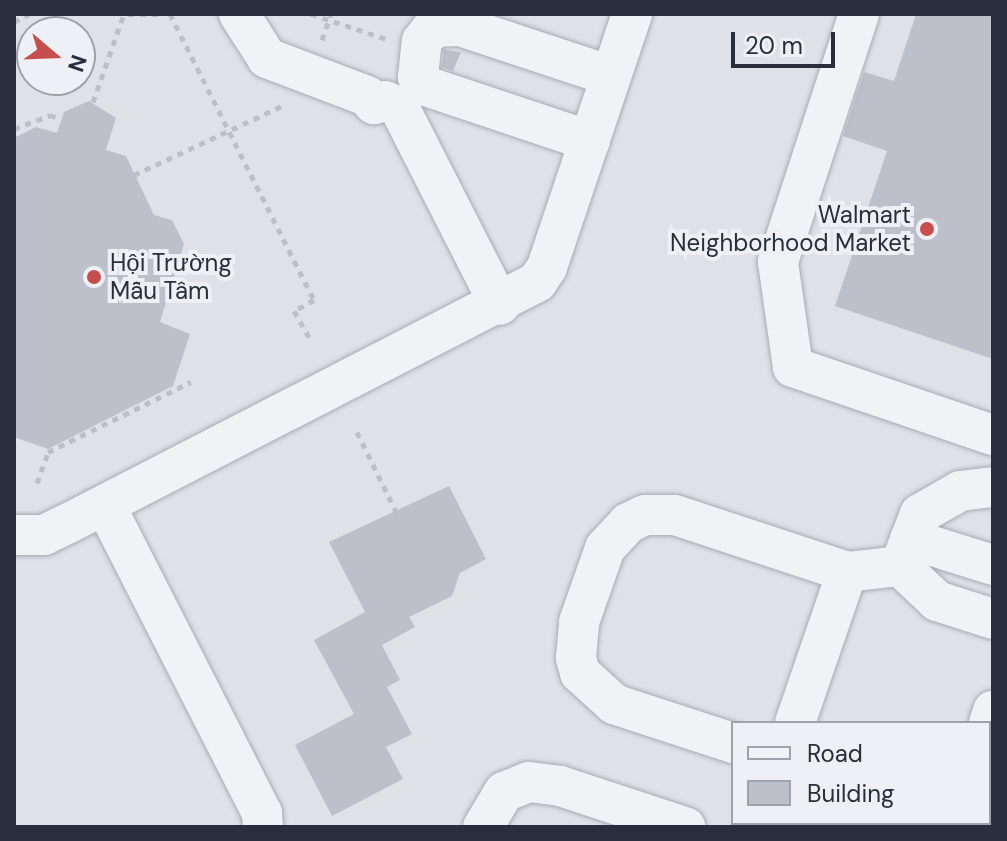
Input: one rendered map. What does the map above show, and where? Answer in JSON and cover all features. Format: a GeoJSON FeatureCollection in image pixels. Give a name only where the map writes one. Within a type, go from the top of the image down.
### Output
{"type":"FeatureCollection","features":[{"type":"Feature","properties":{"kind":"lane"},"geometry":{"type":"LineString","coordinates":[[239,14],[267,58],[367,96],[374,104],[412,96],[590,141]]}},
{"type":"Feature","properties":{"kind":"lane"},"geometry":{"type":"LineString","coordinates":[[14,535],[44,535],[500,305],[537,282],[547,267],[632,14]]}},
{"type":"Feature","properties":{"kind":"lane"},"geometry":{"type":"LineString","coordinates":[[859,14],[778,262],[793,367],[993,435]]}},
{"type":"Feature","properties":{"kind":"lane"},"geometry":{"type":"LineString","coordinates":[[500,305],[412,96],[418,77],[422,41],[444,23],[611,76]]}},
{"type":"Feature","properties":{"kind":"lane"},"geometry":{"type":"LineString","coordinates":[[905,553],[920,514],[960,491],[993,487]]}},
{"type":"Feature","properties":{"kind":"lane"},"geometry":{"type":"LineString","coordinates":[[105,505],[262,813],[263,827]]}},
{"type":"Feature","properties":{"kind":"lane"},"geometry":{"type":"LineString","coordinates":[[731,742],[614,704],[588,685],[576,658],[575,641],[605,548],[628,523],[661,514],[847,572],[905,553],[993,565]]}},
{"type":"Feature","properties":{"kind":"lane"},"geometry":{"type":"LineString","coordinates":[[905,553],[937,601],[993,619]]}},
{"type":"Feature","properties":{"kind":"lane"},"geometry":{"type":"LineString","coordinates":[[796,721],[847,572]]}},
{"type":"Feature","properties":{"kind":"lane"},"geometry":{"type":"LineString","coordinates":[[483,827],[504,792],[529,782],[560,786],[685,827]]}},
{"type":"Feature","properties":{"kind":"path"},"geometry":{"type":"LineString","coordinates":[[14,22],[29,14]]}},
{"type":"Feature","properties":{"kind":"path"},"geometry":{"type":"LineString","coordinates":[[93,102],[126,14],[158,14]]}},
{"type":"Feature","properties":{"kind":"path"},"geometry":{"type":"LineString","coordinates":[[170,14],[314,300],[294,311],[310,339]]}},
{"type":"Feature","properties":{"kind":"path"},"geometry":{"type":"LineString","coordinates":[[311,14],[403,45]]}},
{"type":"Feature","properties":{"kind":"path"},"geometry":{"type":"LineString","coordinates":[[134,175],[286,103]]}},
{"type":"Feature","properties":{"kind":"path"},"geometry":{"type":"LineString","coordinates":[[14,129],[50,115],[61,119]]}},
{"type":"Feature","properties":{"kind":"path"},"geometry":{"type":"LineString","coordinates":[[37,483],[48,452],[191,382]]}},
{"type":"Feature","properties":{"kind":"path"},"geometry":{"type":"LineString","coordinates":[[357,432],[403,526]]}},
{"type":"Feature","properties":{"kind":"building","name":"Walmart Neighborhood Market"},"geometry":{"type":"Polygon","coordinates":[[[916,14],[993,14],[993,359],[835,306],[887,151],[843,136],[864,72],[894,81],[916,14]]]}},
{"type":"Feature","properties":{"kind":"building"},"geometry":{"type":"Polygon","coordinates":[[[444,50],[461,52],[453,71],[442,67],[444,50]]]}},
{"type":"Feature","properties":{"kind":"building","name":"Hội Trường Mẫu Tâm"},"geometry":{"type":"Polygon","coordinates":[[[89,101],[116,118],[106,150],[126,156],[154,215],[172,220],[184,244],[160,322],[190,334],[173,386],[48,449],[14,437],[14,138],[36,127],[57,133],[64,112],[89,101]]]}},
{"type":"Feature","properties":{"kind":"building"},"geometry":{"type":"Polygon","coordinates":[[[449,486],[486,559],[460,573],[452,596],[409,617],[415,627],[382,645],[400,680],[387,687],[412,734],[386,747],[403,779],[332,816],[295,745],[354,714],[314,640],[365,612],[329,542],[449,486]]]}},
{"type":"Feature","properties":{"kind":"place","name":"Walmart Neighborhood Market"},"geometry":{"type":"Point","coordinates":[927,229]}},
{"type":"Feature","properties":{"kind":"place","name":"Hội Trường Mẫu Tâm"},"geometry":{"type":"Point","coordinates":[94,277]}}]}
